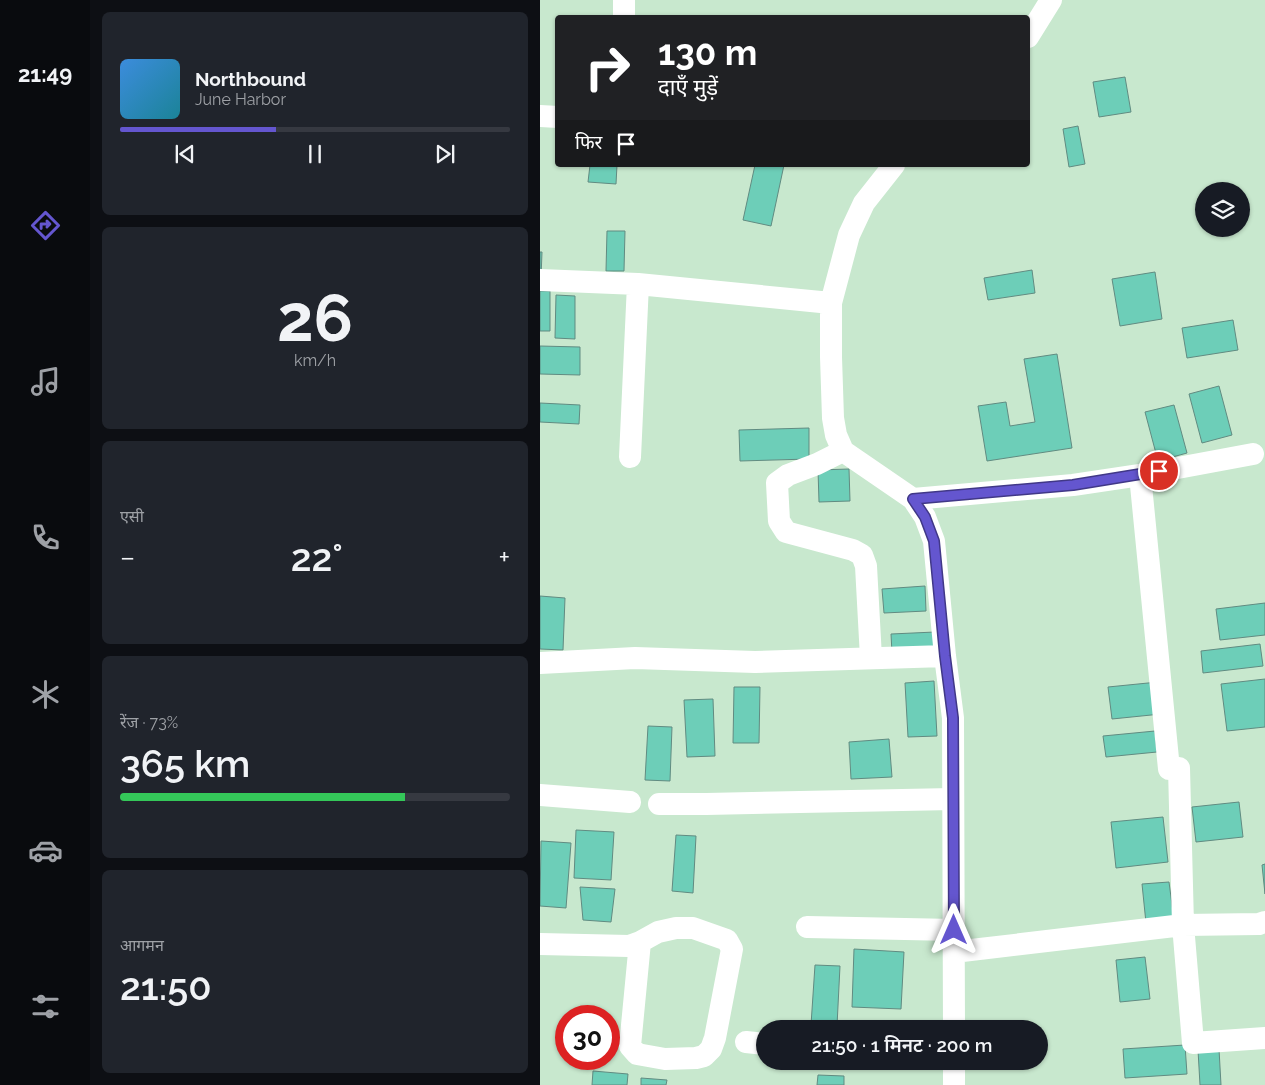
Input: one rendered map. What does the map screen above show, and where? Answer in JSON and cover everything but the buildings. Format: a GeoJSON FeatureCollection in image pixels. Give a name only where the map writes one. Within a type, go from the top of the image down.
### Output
{"type":"FeatureCollection","features":[{"type":"Feature","properties":{"kind":"street"},"geometry":{"type":"LineString","coordinates":[[624,0],[624,15]]}},
{"type":"Feature","properties":{"kind":"street"},"geometry":{"type":"LineString","coordinates":[[1030,34],[1051,0]]}},
{"type":"Feature","properties":{"kind":"street"},"geometry":{"type":"LineString","coordinates":[[540,116],[555,117]]}},
{"type":"Feature","properties":{"kind":"street"},"geometry":{"type":"LineString","coordinates":[[892,167],[864,203],[849,234],[831,303],[833,418],[836,435],[843,451],[913,499],[925,517],[934,541],[953,718],[954,1020]]}},
{"type":"Feature","properties":{"kind":"street"},"geometry":{"type":"LineString","coordinates":[[540,280],[638,284],[831,303]]}},
{"type":"Feature","properties":{"kind":"street"},"geometry":{"type":"LineString","coordinates":[[630,457],[638,284]]}},
{"type":"Feature","properties":{"kind":"street"},"geometry":{"type":"LineString","coordinates":[[843,451],[817,464],[788,475],[777,483],[779,521],[786,532],[853,550],[862,555],[866,566],[871,658]]}},
{"type":"Feature","properties":{"kind":"street"},"geometry":{"type":"LineString","coordinates":[[913,499],[1073,485],[1140,475],[1253,454]]}},
{"type":"Feature","properties":{"kind":"street"},"geometry":{"type":"LineString","coordinates":[[1140,475],[1174,769],[1183,925],[1193,1043],[1265,1038]]}},
{"type":"Feature","properties":{"kind":"street"},"geometry":{"type":"LineString","coordinates":[[540,663],[635,658],[755,662],[945,656]]}},
{"type":"Feature","properties":{"kind":"street"},"geometry":{"type":"LineString","coordinates":[[540,795],[630,802]]}},
{"type":"Feature","properties":{"kind":"street"},"geometry":{"type":"LineString","coordinates":[[659,804],[953,799]]}},
{"type":"Feature","properties":{"kind":"street"},"geometry":{"type":"LineString","coordinates":[[807,927],[954,941],[1183,925],[1259,924],[1265,922]]}},
{"type":"Feature","properties":{"kind":"street"},"geometry":{"type":"LineString","coordinates":[[540,944],[629,946],[658,932],[676,928],[693,928],[727,940],[732,949],[719,1022],[711,1049],[704,1056],[665,1059],[636,1054],[630,1046],[640,942]]}},
{"type":"Feature","properties":{"kind":"street"},"geometry":{"type":"LineString","coordinates":[[954,1070],[954,1085]]}},
{"type":"Feature","properties":{"kind":"route"},"geometry":{"type":"LineString","coordinates":[[954,930],[953,718],[934,541],[925,517],[913,499],[1073,485],[1159,471]]}}]}
